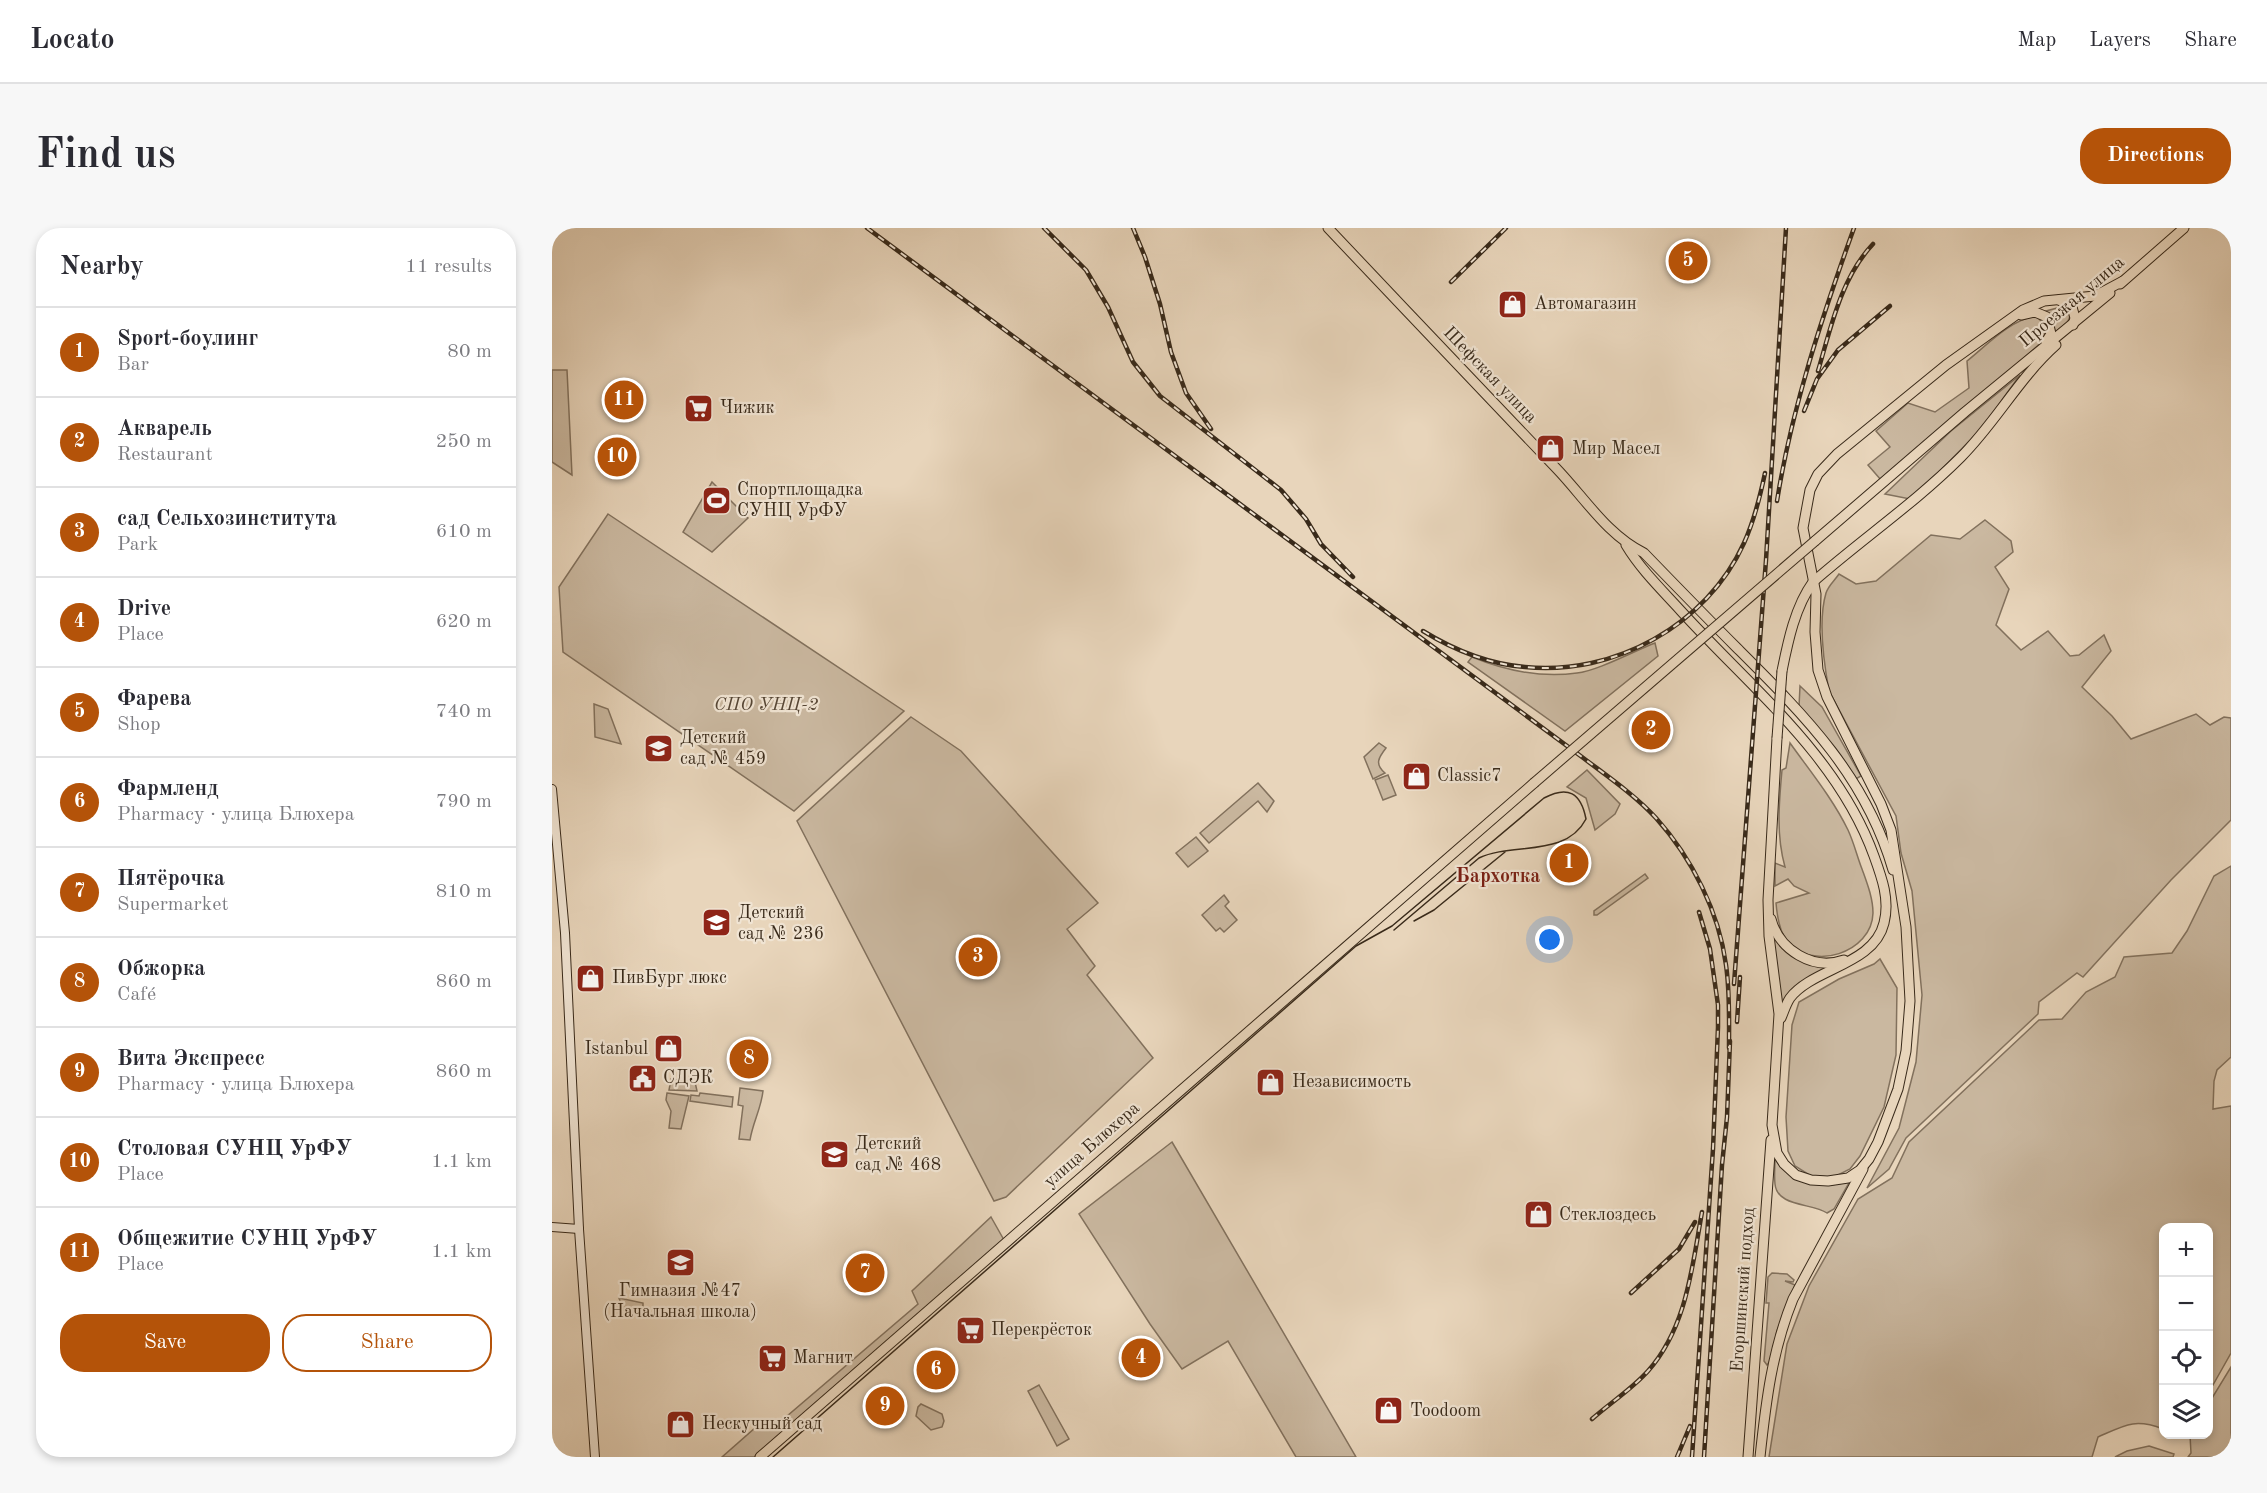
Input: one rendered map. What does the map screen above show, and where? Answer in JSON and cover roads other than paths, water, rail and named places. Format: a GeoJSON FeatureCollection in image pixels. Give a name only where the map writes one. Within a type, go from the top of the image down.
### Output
{"type":"FeatureCollection","features":[{"type":"Feature","properties":{"kind":"main road","name":"Шефская улица"},"geometry":{"type":"LineString","coordinates":[[1328,228],[1626,545]]}},
{"type":"Feature","properties":{"kind":"main road","name":"Проезжая улица"},"geometry":{"type":"LineString","coordinates":[[1447,859],[1954,421],[2069,328],[2184,228]]}},
{"type":"Feature","properties":{"kind":"main road"},"geometry":{"type":"LineString","coordinates":[[1901,898],[1894,846],[1887,818],[1869,777],[1827,697],[1819,674],[1815,632],[1816,594],[1803,528],[1808,495],[1818,474],[1837,454],[1905,397],[2010,319],[2038,302],[2095,296],[2123,281]]}},
{"type":"Feature","properties":{"kind":"main road"},"geometry":{"type":"LineString","coordinates":[[1779,1030],[1778,1001],[1768,927],[1768,900],[1782,671],[1794,622],[1814,582],[1912,502],[1974,443],[2034,365],[2056,345],[2075,318],[2072,307],[2055,299]]}},
{"type":"Feature","properties":{"kind":"main road"},"geometry":{"type":"LineString","coordinates":[[2010,319],[2035,312],[2047,317],[2051,334],[2035,354]]}},
{"type":"Feature","properties":{"kind":"main road"},"geometry":{"type":"LineString","coordinates":[[1626,545],[1644,554],[1789,700],[1832,751],[1859,790],[1883,837],[1901,898]]}},
{"type":"Feature","properties":{"kind":"main road"},"geometry":{"type":"LineString","coordinates":[[1626,545],[1635,560],[1706,639],[1802,737],[1848,801],[1871,848],[1886,896],[1886,915],[1882,931],[1874,943],[1863,951],[1793,994],[1784,1011],[1779,1030]]}},
{"type":"Feature","properties":{"kind":"main road","name":"улица Блюхера"},"geometry":{"type":"LineString","coordinates":[[760,1457],[1447,859]]}},
{"type":"Feature","properties":{"kind":"main road","name":"Егоршинский подход"},"geometry":{"type":"LineString","coordinates":[[1760,1457],[1775,1354],[1784,1321],[1793,1299],[1869,1160],[1893,1103],[1906,1051],[1910,1001],[1910,972],[1901,898]]}},
{"type":"Feature","properties":{"kind":"main road"},"geometry":{"type":"LineString","coordinates":[[1768,900],[1771,920],[1778,935],[1786,947],[1798,955],[1812,961],[1829,963],[1839,962],[1863,951]]}},
{"type":"Feature","properties":{"kind":"main road","name":"Егоршинский подход"},"geometry":{"type":"LineString","coordinates":[[1748,1457],[1779,1030]]}},
{"type":"Feature","properties":{"kind":"main road"},"geometry":{"type":"LineString","coordinates":[[1772,1125],[1775,1148],[1780,1159],[1789,1170],[1802,1178],[1819,1181],[1842,1180],[1854,1174],[1869,1160]]}},
{"type":"Feature","properties":{"kind":"street"},"geometry":{"type":"LineString","coordinates":[[552,789],[565,933],[579,1228],[595,1457]]}},
{"type":"Feature","properties":{"kind":"street"},"geometry":{"type":"LineString","coordinates":[[552,1227],[579,1228]]}},
{"type":"Feature","properties":{"kind":"tram line"},"geometry":{"type":"LineString","coordinates":[[773,1457],[1356,946],[1392,926],[1544,798],[1552,794],[1567,792],[1581,803],[1586,819],[1577,831],[1552,844],[1492,853],[1479,858],[1394,930]]}},
{"type":"Feature","properties":{"kind":"tram line"},"geometry":{"type":"LineString","coordinates":[[1414,921],[1434,910],[1505,852]]}},
{"type":"Feature","properties":{"kind":"railway"},"geometry":{"type":"LineString","coordinates":[[867,228],[1639,801],[1656,818],[1681,850],[1702,887],[1717,925],[1727,975],[1729,1048]]}},
{"type":"Feature","properties":{"kind":"railway"},"geometry":{"type":"LineString","coordinates":[[1044,228],[1086,270],[1108,307],[1133,362],[1160,396],[1281,490],[1306,519],[1321,544],[1353,577]]}},
{"type":"Feature","properties":{"kind":"railway"},"geometry":{"type":"LineString","coordinates":[[1133,228],[1145,257],[1160,304],[1171,352],[1186,393],[1211,429]]}},
{"type":"Feature","properties":{"kind":"railway"},"geometry":{"type":"LineString","coordinates":[[1451,282],[1506,228]]}},
{"type":"Feature","properties":{"kind":"railway"},"geometry":{"type":"LineString","coordinates":[[1734,984],[1766,560],[1786,228]]}},
{"type":"Feature","properties":{"kind":"railway"},"geometry":{"type":"LineString","coordinates":[[1777,501],[1791,431],[1809,363],[1854,228]]}},
{"type":"Feature","properties":{"kind":"railway"},"geometry":{"type":"LineString","coordinates":[[1818,371],[1838,304],[1853,272],[1873,244]]}},
{"type":"Feature","properties":{"kind":"railway"},"geometry":{"type":"LineString","coordinates":[[1804,411],[1817,379],[1838,350],[1890,306]]}},
{"type":"Feature","properties":{"kind":"railway"},"geometry":{"type":"LineString","coordinates":[[1423,631],[1472,655],[1498,663],[1525,667],[1558,668],[1592,663],[1624,653],[1654,639],[1682,621],[1707,598],[1728,572],[1751,526],[1765,473]]}},
{"type":"Feature","properties":{"kind":"railway"},"geometry":{"type":"LineString","coordinates":[[1692,1457],[1713,1149],[1718,1027],[1718,1005],[1710,949],[1699,912]]}},
{"type":"Feature","properties":{"kind":"railway"},"geometry":{"type":"LineString","coordinates":[[1737,1022],[1740,977]]}},
{"type":"Feature","properties":{"kind":"railway"},"geometry":{"type":"LineString","coordinates":[[1704,1457],[1730,1041]]}},
{"type":"Feature","properties":{"kind":"railway"},"geometry":{"type":"LineString","coordinates":[[1592,1419],[1642,1378],[1661,1354],[1680,1316],[1686,1296],[1702,1212]]}},
{"type":"Feature","properties":{"kind":"railway"},"geometry":{"type":"LineString","coordinates":[[1631,1293],[1679,1249],[1695,1222]]}},
{"type":"Feature","properties":{"kind":"railway"},"geometry":{"type":"LineString","coordinates":[[1677,1457],[1690,1426]]}},
{"type":"Feature","properties":{"kind":"place","name":"Фарева"},"geometry":{"type":"Point","coordinates":[1688,261]}},
{"type":"Feature","properties":{"kind":"place","name":"Автомагазин"},"geometry":{"type":"Point","coordinates":[1513,304]}},
{"type":"Feature","properties":{"kind":"place","name":"Общежитие СУНЦ УрФУ"},"geometry":{"type":"Point","coordinates":[624,400]}},
{"type":"Feature","properties":{"kind":"place","name":"Чижик"},"geometry":{"type":"Point","coordinates":[699,408]}},
{"type":"Feature","properties":{"kind":"place","name":"Мир Масел"},"geometry":{"type":"Point","coordinates":[1551,449]}},
{"type":"Feature","properties":{"kind":"place","name":"Столовая СУНЦ УрФУ"},"geometry":{"type":"Point","coordinates":[617,457]}},
{"type":"Feature","properties":{"kind":"place","name":"Спортплощадка СУНЦ УрФУ"},"geometry":{"type":"Point","coordinates":[716,500]}},
{"type":"Feature","properties":{"kind":"place","name":"Акварель"},"geometry":{"type":"Point","coordinates":[1651,730]}},
{"type":"Feature","properties":{"kind":"place","name":"Детский сад № 459"},"geometry":{"type":"Point","coordinates":[659,748]}},
{"type":"Feature","properties":{"kind":"place","name":"Classic7"},"geometry":{"type":"Point","coordinates":[1416,776]}},
{"type":"Feature","properties":{"kind":"place","name":"Sport-боулинг"},"geometry":{"type":"Point","coordinates":[1569,863]}},
{"type":"Feature","properties":{"kind":"place","name":"Детский сад № 236"},"geometry":{"type":"Point","coordinates":[717,923]}},
{"type":"Feature","properties":{"kind":"place","name":"сад Сельхозинститута"},"geometry":{"type":"Point","coordinates":[978,957]}},
{"type":"Feature","properties":{"kind":"place","name":"ПивБург люкс"},"geometry":{"type":"Point","coordinates":[591,978]}},
{"type":"Feature","properties":{"kind":"place","name":"Istanbul"},"geometry":{"type":"Point","coordinates":[669,1049]}},
{"type":"Feature","properties":{"kind":"place","name":"Обжорка"},"geometry":{"type":"Point","coordinates":[749,1059]}},
{"type":"Feature","properties":{"kind":"place","name":"СДЭК"},"geometry":{"type":"Point","coordinates":[642,1078]}},
{"type":"Feature","properties":{"kind":"place","name":"Независимость"},"geometry":{"type":"Point","coordinates":[1271,1082]}},
{"type":"Feature","properties":{"kind":"place","name":"Детский сад № 468"},"geometry":{"type":"Point","coordinates":[834,1154]}},
{"type":"Feature","properties":{"kind":"place","name":"Стеклоздесь"},"geometry":{"type":"Point","coordinates":[1538,1215]}},
{"type":"Feature","properties":{"kind":"place","name":"Гимназия №47 (Начальная школа)"},"geometry":{"type":"Point","coordinates":[680,1262]}},
{"type":"Feature","properties":{"kind":"place","name":"Пятёрочка"},"geometry":{"type":"Point","coordinates":[865,1273]}},
{"type":"Feature","properties":{"kind":"place","name":"Перекрёсток"},"geometry":{"type":"Point","coordinates":[970,1330]}},
{"type":"Feature","properties":{"kind":"place","name":"Магнит"},"geometry":{"type":"Point","coordinates":[772,1358]}},
{"type":"Feature","properties":{"kind":"place","name":"Drive"},"geometry":{"type":"Point","coordinates":[1141,1358]}},
{"type":"Feature","properties":{"kind":"place","name":"Фармленд"},"geometry":{"type":"Point","coordinates":[936,1370]}},
{"type":"Feature","properties":{"kind":"place","name":"Вита Экспресс"},"geometry":{"type":"Point","coordinates":[885,1406]}},
{"type":"Feature","properties":{"kind":"place","name":"Toodoom"},"geometry":{"type":"Point","coordinates":[1389,1411]}},
{"type":"Feature","properties":{"kind":"place","name":"Нескучный сад"},"geometry":{"type":"Point","coordinates":[681,1424]}},
{"type":"Feature","properties":{"kind":"district","name":"Бархотка"},"geometry":{"type":"Point","coordinates":[1498,877]}},
{"type":"Feature","properties":{"kind":"park label","name":"СПО УНЦ-2"},"geometry":{"type":"Point","coordinates":[766,705]}}]}
